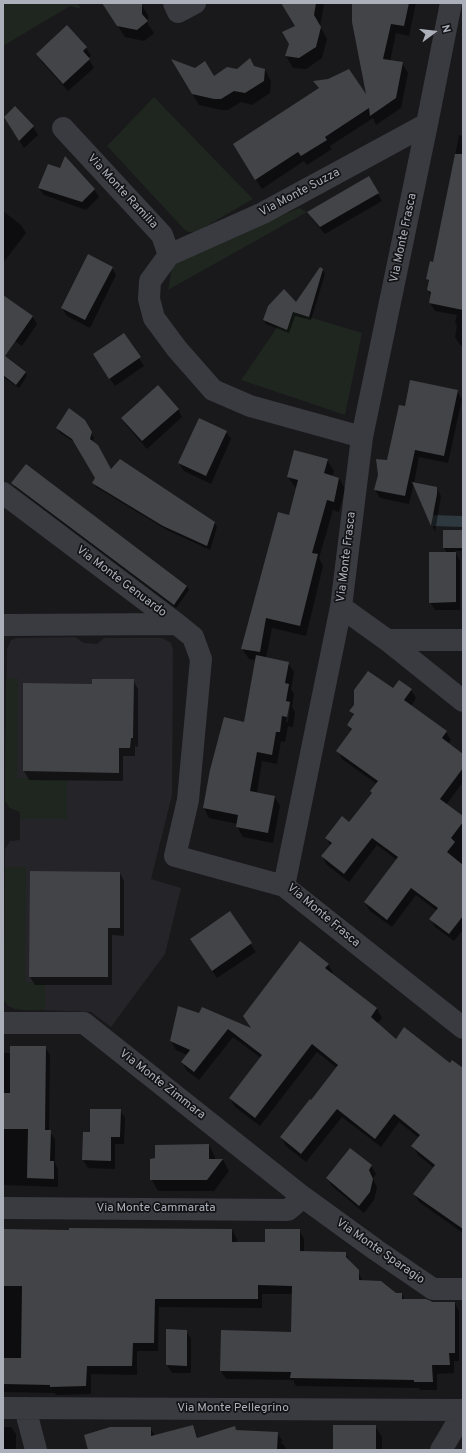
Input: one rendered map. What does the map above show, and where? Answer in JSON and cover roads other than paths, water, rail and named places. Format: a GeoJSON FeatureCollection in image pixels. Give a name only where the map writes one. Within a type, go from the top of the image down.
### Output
{"type":"FeatureCollection","features":[{"type":"Feature","properties":{"kind":"street"},"geometry":{"type":"LineString","coordinates":[[174,3],[178,12],[195,3]]}},
{"type":"Feature","properties":{"kind":"street","name":"Via Monte Frasca"},"geometry":{"type":"LineString","coordinates":[[451,3],[362,437],[341,607],[284,886],[463,1028]]}},
{"type":"Feature","properties":{"kind":"street","name":"Via Monte Suzza"},"geometry":{"type":"LineString","coordinates":[[169,255],[263,213],[427,124]]}},
{"type":"Feature","properties":{"kind":"street","name":"Via Monte Ramilia"},"geometry":{"type":"LineString","coordinates":[[63,128],[162,235],[169,255]]}},
{"type":"Feature","properties":{"kind":"street"},"geometry":{"type":"LineString","coordinates":[[169,255],[150,281],[149,299],[154,318],[177,350],[213,390],[250,406],[362,437]]}},
{"type":"Feature","properties":{"kind":"street","name":"Via Monte Genuardo"},"geometry":{"type":"LineString","coordinates":[[3,493],[177,624]]}},
{"type":"Feature","properties":{"kind":"street"},"geometry":{"type":"LineString","coordinates":[[341,607],[387,640],[463,701]]}},
{"type":"Feature","properties":{"kind":"street"},"geometry":{"type":"LineString","coordinates":[[177,624],[194,637],[201,659],[188,800],[175,856],[284,886]]}},
{"type":"Feature","properties":{"kind":"street","name":"Via Monte Genuardo"},"geometry":{"type":"LineString","coordinates":[[3,625],[177,624]]}},
{"type":"Feature","properties":{"kind":"street"},"geometry":{"type":"LineString","coordinates":[[387,640],[463,640]]}},
{"type":"Feature","properties":{"kind":"street","name":"Via Monte Zimmara"},"geometry":{"type":"LineString","coordinates":[[3,1023],[84,1023],[303,1197]]}},
{"type":"Feature","properties":{"kind":"street","name":"Via Monte Cammarata"},"geometry":{"type":"LineString","coordinates":[[3,1208],[288,1210],[303,1197]]}},
{"type":"Feature","properties":{"kind":"street","name":"Via Monte Sparagio"},"geometry":{"type":"LineString","coordinates":[[303,1197],[433,1289],[463,1290]]}},
{"type":"Feature","properties":{"kind":"street","name":"Via Monte Pellegrino"},"geometry":{"type":"LineString","coordinates":[[3,1408],[463,1412]]}},
{"type":"Feature","properties":{"kind":"street"},"geometry":{"type":"LineString","coordinates":[[25,1408],[36,1450]]}},
{"type":"Feature","properties":{"kind":"street"},"geometry":{"type":"LineString","coordinates":[[441,1450],[463,1412]]}}]}
